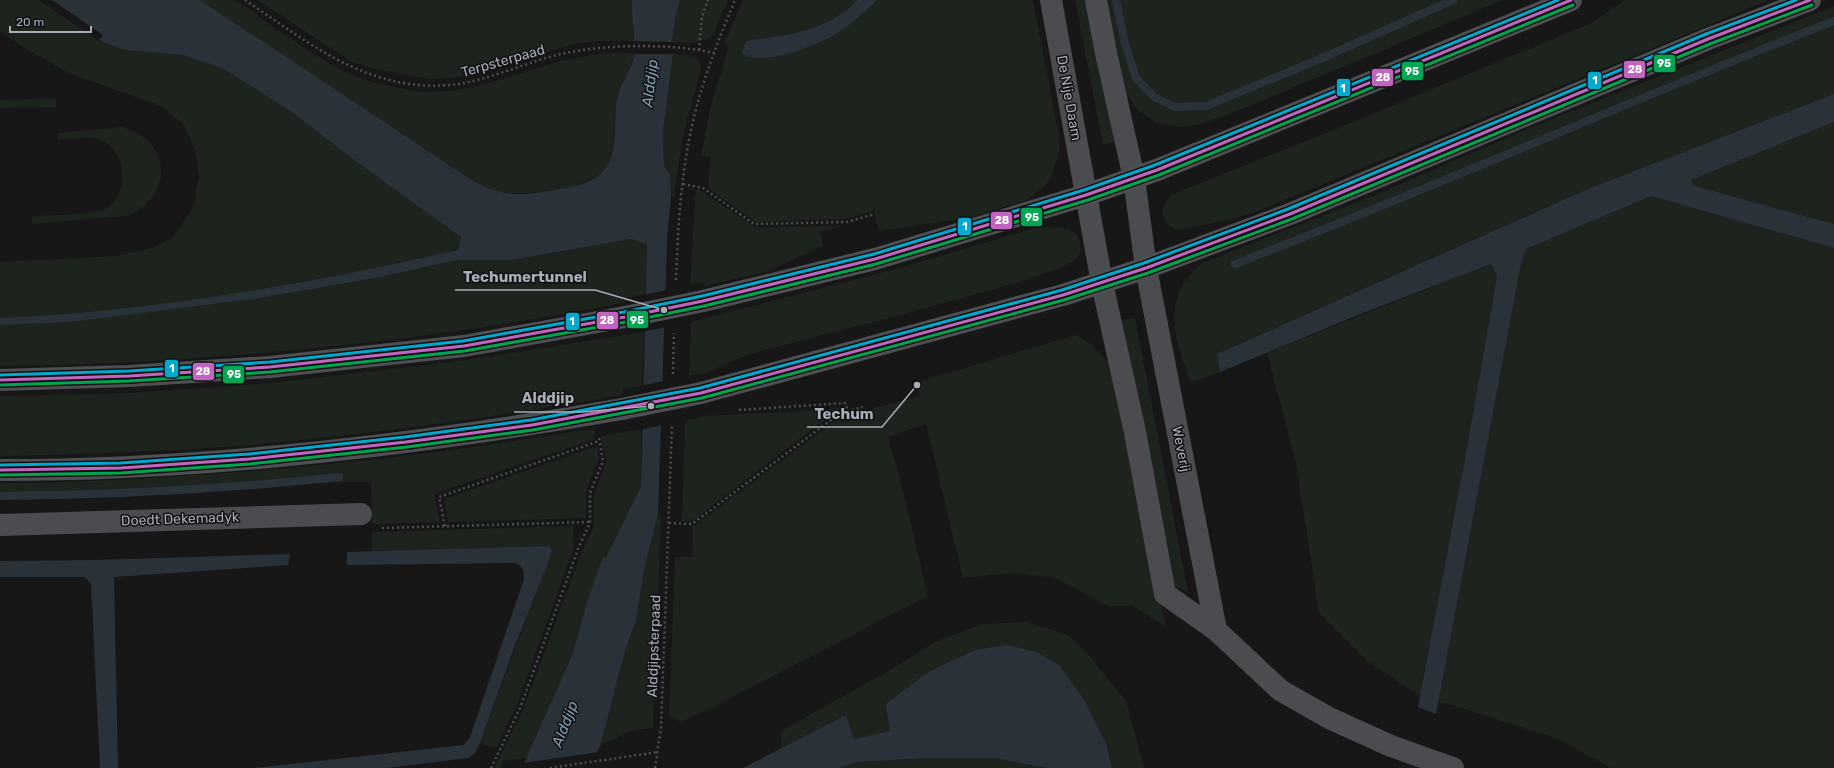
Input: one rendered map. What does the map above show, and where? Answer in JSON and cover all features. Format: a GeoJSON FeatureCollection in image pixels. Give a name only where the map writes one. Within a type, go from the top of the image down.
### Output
{"type":"FeatureCollection","features":[{"type":"Feature","properties":{"kind":"main road"},"geometry":{"type":"LineString","coordinates":[[0,380],[129,376],[270,367],[464,346],[625,317],[703,301],[875,259],[1086,195],[1134,178],[1571,0]]}},
{"type":"Feature","properties":{"kind":"main road"},"geometry":{"type":"LineString","coordinates":[[0,470],[121,468],[249,459],[406,442],[532,425],[701,393],[899,341],[1102,283],[1146,268],[1290,214],[1708,39],[1810,0]]}},
{"type":"Feature","properties":{"kind":"street","name":"De Nije Daam"},"geometry":{"type":"LineString","coordinates":[[1051,0],[1102,283]]}},
{"type":"Feature","properties":{"kind":"street"},"geometry":{"type":"LineString","coordinates":[[1096,0],[1106,53],[1134,178]]}},
{"type":"Feature","properties":{"kind":"street","name":"Weverij"},"geometry":{"type":"LineString","coordinates":[[1134,178],[1146,268],[1216,630]]}},
{"type":"Feature","properties":{"kind":"street"},"geometry":{"type":"LineString","coordinates":[[1102,283],[1135,432],[1165,594],[1216,630],[1280,690],[1317,711],[1391,746],[1453,768]]}},
{"type":"Feature","properties":{"kind":"street","name":"Doedt Dekemadyk"},"geometry":{"type":"LineString","coordinates":[[0,525],[361,514]]}},
{"type":"Feature","properties":{"kind":"path","name":"Terpsterpaad"},"geometry":{"type":"LineString","coordinates":[[245,0],[334,58],[357,69],[390,81],[440,85],[459,84],[561,54],[623,47],[684,48],[714,53],[735,0]]}},
{"type":"Feature","properties":{"kind":"path"},"geometry":{"type":"LineString","coordinates":[[699,50],[702,16],[708,0]]}},
{"type":"Feature","properties":{"kind":"path"},"geometry":{"type":"LineString","coordinates":[[683,184],[703,188],[754,224],[847,222],[871,215],[872,218]]}},
{"type":"Feature","properties":{"kind":"path"},"geometry":{"type":"LineString","coordinates":[[737,410],[845,403],[848,411],[863,407]]}},
{"type":"Feature","properties":{"kind":"path","name":"Alddjipsterpaad"},"geometry":{"type":"LineString","coordinates":[[655,768],[658,752],[661,713],[669,523],[692,524],[839,414],[848,411]]}},
{"type":"Feature","properties":{"kind":"path"},"geometry":{"type":"LineString","coordinates":[[445,526],[439,497],[599,441]]}},
{"type":"Feature","properties":{"kind":"path"},"geometry":{"type":"LineString","coordinates":[[490,768],[520,708],[578,549],[590,522],[590,493],[603,461],[600,445]]}},
{"type":"Feature","properties":{"kind":"path"},"geometry":{"type":"LineString","coordinates":[[361,514],[369,528],[590,522]]}},
{"type":"Feature","properties":{"kind":"path"},"geometry":{"type":"LineString","coordinates":[[550,768],[658,752]]}},
{"type":"Feature","properties":{"kind":"shaded area"},"geometry":{"type":"Polygon","coordinates":[[[0,0],[39,0],[98,40],[125,50],[183,55],[222,68],[292,112],[451,229],[461,237],[458,250],[288,285],[230,294],[116,309],[0,318],[0,262],[118,256],[152,248],[172,238],[193,208],[199,177],[196,152],[184,125],[161,106],[66,72],[15,42],[0,31],[0,0]]]}},
{"type":"Feature","properties":{"kind":"shaded area"},"geometry":{"type":"Polygon","coordinates":[[[200,0],[233,0],[248,8],[276,29],[338,68],[370,81],[409,90],[432,92],[454,90],[499,80],[564,60],[598,54],[634,54],[627,77],[621,86],[616,139],[611,160],[607,167],[599,175],[586,182],[569,187],[533,193],[500,192],[488,189],[467,178],[395,131],[200,0]]]}},
{"type":"Feature","properties":{"kind":"shaded area"},"geometry":{"type":"Polygon","coordinates":[[[258,0],[632,0],[634,41],[600,41],[578,43],[455,78],[430,79],[375,69],[352,62],[258,0]]]}},
{"type":"Feature","properties":{"kind":"shaded area"},"geometry":{"type":"Polygon","coordinates":[[[680,0],[728,0],[713,35],[699,42],[672,42],[675,19],[680,0]]]}},
{"type":"Feature","properties":{"kind":"shaded area"},"geometry":{"type":"Polygon","coordinates":[[[743,0],[858,0],[832,20],[804,30],[744,45],[742,53],[841,31],[877,0],[1033,0],[1060,141],[1059,154],[1051,178],[1042,189],[1024,201],[969,218],[879,231],[874,211],[845,219],[756,222],[708,188],[711,157],[701,156],[711,104],[729,47],[724,44],[743,0]]]}},
{"type":"Feature","properties":{"kind":"shaded area"},"geometry":{"type":"Polygon","coordinates":[[[1075,0],[1088,0],[1116,142],[1103,145],[1075,0]]]}},
{"type":"Feature","properties":{"kind":"shaded area"},"geometry":{"type":"Polygon","coordinates":[[[1103,0],[1503,0],[1230,114],[1197,125],[1178,127],[1157,123],[1137,110],[1124,89],[1103,0]]]}},
{"type":"Feature","properties":{"kind":"shaded area"},"geometry":{"type":"Polygon","coordinates":[[[1625,0],[1769,0],[1258,211],[1237,218],[1177,230],[1171,227],[1164,219],[1164,206],[1171,195],[1351,123],[1591,23],[1625,0]]]}},
{"type":"Feature","properties":{"kind":"shaded area"},"geometry":{"type":"Polygon","coordinates":[[[1834,6],[1834,94],[1588,189],[1217,354],[1220,372],[1190,383],[1176,334],[1174,319],[1175,305],[1180,291],[1189,277],[1202,263],[1377,194],[1527,129],[1834,6]]]}},
{"type":"Feature","properties":{"kind":"shaded area"},"geometry":{"type":"Polygon","coordinates":[[[673,54],[693,56],[701,63],[701,70],[683,134],[674,197],[671,197],[670,174],[664,166],[663,132],[673,54]]]}},
{"type":"Feature","properties":{"kind":"shaded area"},"geometry":{"type":"Polygon","coordinates":[[[56,98],[56,107],[0,108],[0,100],[56,98]]]}},
{"type":"Feature","properties":{"kind":"shaded area"},"geometry":{"type":"Polygon","coordinates":[[[1834,122],[1834,224],[1694,186],[1691,180],[1834,122]]]}},
{"type":"Feature","properties":{"kind":"shaded area"},"geometry":{"type":"Polygon","coordinates":[[[121,127],[138,134],[150,143],[158,156],[161,169],[159,183],[153,196],[142,208],[126,216],[32,224],[32,216],[99,211],[105,209],[113,203],[119,194],[122,184],[121,163],[117,154],[110,146],[97,139],[80,138],[59,140],[57,138],[59,133],[121,127]]]}},
{"type":"Feature","properties":{"kind":"shaded area"},"geometry":{"type":"Polygon","coordinates":[[[698,189],[753,226],[843,226],[820,232],[823,246],[766,272],[704,286],[704,282],[690,285],[694,199],[698,189]]]}},
{"type":"Feature","properties":{"kind":"shaded area"},"geometry":{"type":"Polygon","coordinates":[[[1650,196],[1834,248],[1834,768],[1611,768],[1558,739],[1453,705],[1438,702],[1521,264],[1526,249],[1650,196]]]}},
{"type":"Feature","properties":{"kind":"shaded area"},"geometry":{"type":"Polygon","coordinates":[[[1057,227],[1069,229],[1075,233],[1080,241],[1080,249],[1079,256],[1072,262],[1056,269],[1033,278],[908,313],[749,354],[702,375],[689,376],[691,322],[899,268],[1035,228],[1057,227]]]}},
{"type":"Feature","properties":{"kind":"shaded area"},"geometry":{"type":"Polygon","coordinates":[[[631,239],[648,244],[645,294],[626,298],[626,302],[576,312],[374,342],[272,352],[139,362],[0,366],[0,325],[70,322],[380,277],[457,260],[511,260],[631,239]]]}},
{"type":"Feature","properties":{"kind":"shaded area"},"geometry":{"type":"Polygon","coordinates":[[[1490,264],[1497,277],[1466,453],[1420,696],[1367,661],[1319,613],[1296,463],[1267,353],[1490,264]]]}},
{"type":"Feature","properties":{"kind":"shaded area"},"geometry":{"type":"Polygon","coordinates":[[[1135,318],[1188,592],[1172,585],[1121,320],[1135,318]]]}},
{"type":"Feature","properties":{"kind":"shaded area"},"geometry":{"type":"Polygon","coordinates":[[[644,332],[642,386],[623,389],[623,395],[436,424],[295,441],[155,451],[0,456],[0,396],[130,393],[272,383],[466,360],[644,332]]]}},
{"type":"Feature","properties":{"kind":"shaded area"},"geometry":{"type":"Polygon","coordinates":[[[1076,335],[1092,345],[1110,365],[1125,419],[1166,627],[1132,606],[1109,606],[1055,578],[1014,573],[963,578],[926,424],[888,437],[902,487],[928,596],[681,722],[669,716],[675,557],[692,557],[693,527],[838,418],[920,396],[917,382],[1076,335]]]}},
{"type":"Feature","properties":{"kind":"shaded area"},"geometry":{"type":"Polygon","coordinates":[[[840,408],[692,521],[682,521],[685,421],[700,416],[840,408]]]}},
{"type":"Feature","properties":{"kind":"shaded area"},"geometry":{"type":"Polygon","coordinates":[[[590,429],[594,430],[595,439],[434,494],[440,522],[372,524],[371,482],[342,482],[89,498],[0,498],[0,483],[113,480],[284,469],[437,452],[590,429]]]}},
{"type":"Feature","properties":{"kind":"shaded area"},"geometry":{"type":"Polygon","coordinates":[[[641,429],[641,486],[587,602],[573,653],[527,758],[502,761],[501,768],[494,768],[523,710],[582,551],[594,527],[594,494],[606,462],[601,436],[641,429]]]}},
{"type":"Feature","properties":{"kind":"shaded area"},"geometry":{"type":"Polygon","coordinates":[[[597,446],[599,461],[597,462],[586,493],[586,518],[448,522],[444,499],[597,446]]]}},
{"type":"Feature","properties":{"kind":"shaded area"},"geometry":{"type":"Polygon","coordinates":[[[658,516],[661,517],[653,728],[633,730],[600,746],[626,648],[636,621],[645,565],[658,516]]]}},
{"type":"Feature","properties":{"kind":"shaded area"},"geometry":{"type":"Polygon","coordinates":[[[573,526],[574,548],[517,705],[496,748],[480,743],[552,550],[549,546],[372,552],[372,532],[573,526]]]}},
{"type":"Feature","properties":{"kind":"shaded area"},"geometry":{"type":"Polygon","coordinates":[[[1026,622],[1068,635],[1087,653],[1126,701],[1144,768],[1112,768],[1106,743],[1083,698],[1059,665],[890,731],[854,739],[846,715],[781,750],[781,731],[892,669],[935,642],[982,624],[1026,622]]]}},
{"type":"Feature","properties":{"kind":"shaded area"},"geometry":{"type":"Polygon","coordinates":[[[928,758],[994,758],[1047,768],[839,768],[857,762],[928,758]]]}},
{"type":"Feature","properties":{"kind":"water"},"geometry":{"type":"Polygon","coordinates":[[[41,0],[200,0],[473,181],[492,190],[510,194],[529,194],[575,186],[596,178],[603,171],[609,163],[613,151],[617,99],[633,60],[634,41],[632,0],[680,0],[674,26],[673,54],[663,132],[664,166],[670,174],[671,197],[667,240],[658,516],[645,565],[636,621],[626,648],[600,746],[590,768],[522,768],[573,653],[587,602],[601,562],[604,557],[606,558],[641,486],[647,244],[631,239],[511,260],[457,260],[380,277],[259,298],[70,322],[0,325],[0,318],[115,309],[287,285],[458,250],[461,237],[353,159],[292,112],[222,68],[183,55],[125,50],[101,41],[41,0]]]}},
{"type":"Feature","properties":{"kind":"water"},"geometry":{"type":"Polygon","coordinates":[[[858,0],[877,0],[847,27],[821,41],[777,56],[763,58],[751,57],[742,53],[744,45],[747,41],[792,34],[820,25],[833,19],[858,0]]]}},
{"type":"Feature","properties":{"kind":"water"},"geometry":{"type":"Polygon","coordinates":[[[1834,94],[1834,122],[1691,180],[1694,186],[1834,224],[1834,248],[1651,196],[1526,249],[1521,264],[1436,714],[1418,707],[1466,453],[1497,277],[1491,264],[1363,313],[1220,372],[1217,354],[1588,189],[1834,94]]]}},
{"type":"Feature","properties":{"kind":"water"},"geometry":{"type":"Polygon","coordinates":[[[549,546],[552,550],[549,560],[475,753],[468,758],[387,768],[254,768],[464,745],[470,737],[524,579],[522,568],[516,563],[347,565],[347,552],[549,546]]]}},
{"type":"Feature","properties":{"kind":"water"},"geometry":{"type":"Polygon","coordinates":[[[290,554],[288,565],[114,577],[118,768],[100,768],[91,584],[85,577],[0,577],[0,561],[96,560],[290,554]]]}},
{"type":"Feature","properties":{"kind":"water"},"geometry":{"type":"Polygon","coordinates":[[[1007,645],[1036,652],[1059,665],[1083,698],[1106,743],[1112,768],[1047,768],[994,758],[928,758],[857,762],[839,768],[743,768],[846,715],[854,739],[890,731],[886,704],[928,672],[975,650],[1007,645]]]}},
{"type":"Feature","properties":{"kind":"pier"},"geometry":{"type":"Polygon","coordinates":[[[39,0],[52,0],[103,35],[99,40],[39,0]]]}},
{"type":"Feature","properties":{"kind":"pier"},"geometry":{"type":"Polygon","coordinates":[[[632,41],[674,42],[675,54],[632,54],[632,41]]]}},
{"type":"Feature","properties":{"kind":"pier"},"geometry":{"type":"Polygon","coordinates":[[[667,290],[666,327],[642,332],[643,295],[667,290]]]}},
{"type":"Feature","properties":{"kind":"pier"},"geometry":{"type":"Polygon","coordinates":[[[664,381],[663,425],[639,430],[640,386],[664,381]]]}},
{"type":"Feature","properties":{"kind":"pier"},"geometry":{"type":"Polygon","coordinates":[[[600,752],[592,768],[520,768],[522,763],[600,752]]]}},
{"type":"Feature","properties":{"kind":"waterway"},"geometry":{"type":"LineString","coordinates":[[1116,0],[1124,40],[1136,78],[1154,97],[1175,107],[1206,106],[1320,59],[1453,0]]}},
{"type":"Feature","properties":{"kind":"waterway"},"geometry":{"type":"LineString","coordinates":[[1235,264],[1385,205],[1684,81],[1834,21]]}},
{"type":"Feature","properties":{"kind":"waterway"},"geometry":{"type":"LineString","coordinates":[[0,496],[170,491],[339,477]]}},
{"type":"Feature","properties":{"kind":"transit line","name":"1"},"geometry":{"type":"LineString","coordinates":[[0,375],[129,371],[270,362],[463,341],[624,312],[702,296],[874,254],[1084,190],[1155,165],[1558,0]]}},
{"type":"Feature","properties":{"kind":"transit line","name":"28"},"geometry":{"type":"LineString","coordinates":[[0,380],[129,376],[270,367],[464,346],[625,317],[703,301],[875,259],[1086,195],[1157,170],[1571,0]]}},
{"type":"Feature","properties":{"kind":"transit line","name":"1"},"geometry":{"type":"LineString","coordinates":[[0,465],[121,463],[249,454],[405,437],[531,420],[700,388],[1062,290],[1144,263],[1288,209],[1706,34],[1796,0]]}},
{"type":"Feature","properties":{"kind":"transit line","name":"28"},"geometry":{"type":"LineString","coordinates":[[0,470],[121,468],[249,459],[406,442],[532,425],[701,393],[1063,295],[1146,268],[1290,214],[1708,39],[1810,0]]}},
{"type":"Feature","properties":{"kind":"transit line","name":"95"},"geometry":{"type":"LineString","coordinates":[[0,385],[129,381],[270,372],[465,351],[626,322],[704,306],[876,264],[1088,200],[1159,175],[1573,5]]}},
{"type":"Feature","properties":{"kind":"transit line","name":"95"},"geometry":{"type":"LineString","coordinates":[[0,475],[121,473],[250,464],[407,447],[533,430],[702,398],[1064,300],[1148,273],[1292,219],[1710,44],[1812,5]]}},
{"type":"Feature","properties":{"kind":"place","name":"Techumertunnel"},"geometry":{"type":"Point","coordinates":[664,310]}},
{"type":"Feature","properties":{"kind":"place","name":"Techum"},"geometry":{"type":"Point","coordinates":[917,385]}},
{"type":"Feature","properties":{"kind":"place","name":"Alddjip"},"geometry":{"type":"Point","coordinates":[651,406]}}]}
